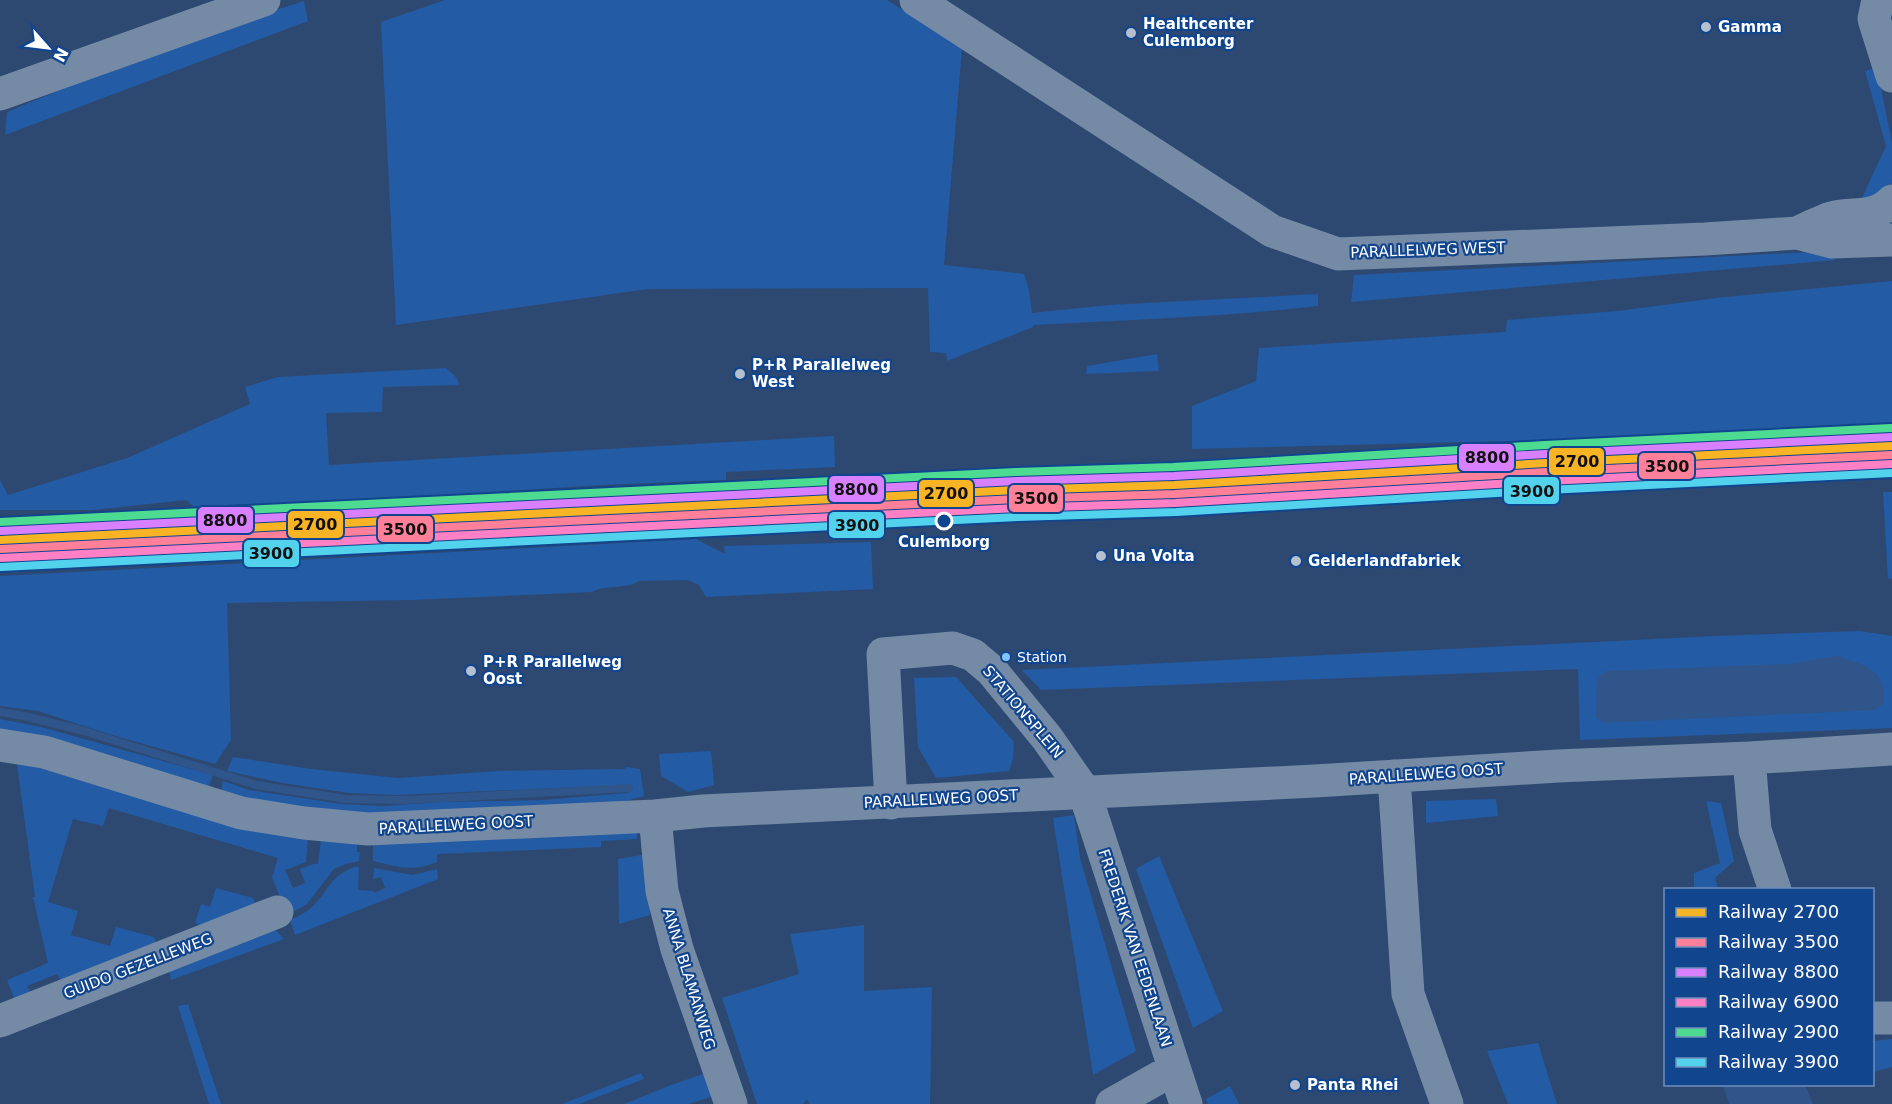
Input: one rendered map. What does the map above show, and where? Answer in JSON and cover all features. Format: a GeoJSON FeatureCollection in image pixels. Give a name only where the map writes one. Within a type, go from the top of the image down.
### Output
{"type":"FeatureCollection","features":[{"type":"Feature","properties":{"kind":"street"},"geometry":{"type":"LineString","coordinates":[[0,94],[264,0]]}},
{"type":"Feature","properties":{"kind":"street","name":"PARALLELWEG WEST"},"geometry":{"type":"LineString","coordinates":[[916,0],[1272,231],[1338,254],[1797,233],[1832,242],[1892,240]]}},
{"type":"Feature","properties":{"kind":"street"},"geometry":{"type":"LineString","coordinates":[[1878,0],[1874,19],[1892,76]]}},
{"type":"Feature","properties":{"kind":"street","name":"PARALLELWEG WEST"},"geometry":{"type":"LineString","coordinates":[[1797,233],[1830,218],[1867,215],[1887,206],[1892,201]]}},
{"type":"Feature","properties":{"kind":"street","name":"STATIONSPLEIN"},"geometry":{"type":"LineString","coordinates":[[891,803],[884,654],[953,648],[973,656],[992,671],[1047,738],[1084,791]]}},
{"type":"Feature","properties":{"kind":"street","name":"PARALLELWEG OOST"},"geometry":{"type":"LineString","coordinates":[[0,746],[44,753],[241,813],[304,824],[368,829],[655,816],[703,811],[1315,781],[1892,749]]}},
{"type":"Feature","properties":{"kind":"street"},"geometry":{"type":"LineString","coordinates":[[1749,758],[1755,830],[1774,888]]}},
{"type":"Feature","properties":{"kind":"street"},"geometry":{"type":"LineString","coordinates":[[1394,776],[1408,994],[1447,1104]]}},
{"type":"Feature","properties":{"kind":"street","name":"FREDERIK VAN EEDENLAAN"},"geometry":{"type":"LineString","coordinates":[[1084,791],[1186,1104]]}},
{"type":"Feature","properties":{"kind":"street","name":"ANNA BLAMANWEG"},"geometry":{"type":"LineString","coordinates":[[655,816],[662,891],[677,949],[731,1104]]}},
{"type":"Feature","properties":{"kind":"street","name":"GUIDO GEZELLEWEG"},"geometry":{"type":"LineString","coordinates":[[0,1021],[277,912]]}},
{"type":"Feature","properties":{"kind":"street"},"geometry":{"type":"LineString","coordinates":[[1874,1018],[1892,1018]]}},
{"type":"Feature","properties":{"kind":"street"},"geometry":{"type":"LineString","coordinates":[[1112,1104],[1174,1069]]}},
{"type":"Feature","properties":{"kind":"shaded area"},"geometry":{"type":"Polygon","coordinates":[[[445,0],[887,0],[962,48],[944,265],[1024,274],[1032,313],[1109,305],[1318,294],[1318,306],[1211,316],[1033,325],[1033,327],[947,361],[946,353],[930,352],[928,288],[648,289],[396,325],[381,22],[445,0]]]}},
{"type":"Feature","properties":{"kind":"shaded area"},"geometry":{"type":"Polygon","coordinates":[[[304,1],[308,21],[5,135],[7,112],[189,37],[304,1]]]}},
{"type":"Feature","properties":{"kind":"shaded area"},"geometry":{"type":"Polygon","coordinates":[[[1877,68],[1892,143],[1892,183],[1876,198],[1862,198],[1886,146],[1865,71],[1877,68]]]}},
{"type":"Feature","properties":{"kind":"shaded area"},"geometry":{"type":"Polygon","coordinates":[[[1832,251],[1835,260],[1351,302],[1354,275],[1832,251]]]}},
{"type":"Feature","properties":{"kind":"shaded area"},"geometry":{"type":"Polygon","coordinates":[[[1892,281],[1892,438],[1818,442],[1599,445],[1502,451],[1502,441],[1192,449],[1192,406],[1256,381],[1259,348],[1506,332],[1507,320],[1618,311],[1716,298],[1892,281]]]}},
{"type":"Feature","properties":{"kind":"shaded area"},"geometry":{"type":"Polygon","coordinates":[[[1157,354],[1159,371],[1086,374],[1087,366],[1157,354]]]}},
{"type":"Feature","properties":{"kind":"shaded area"},"geometry":{"type":"Polygon","coordinates":[[[446,368],[457,378],[459,385],[383,387],[382,412],[326,413],[329,465],[834,436],[835,467],[726,472],[726,480],[602,485],[199,511],[186,500],[93,510],[0,510],[0,480],[8,495],[127,458],[250,404],[245,387],[278,377],[446,368]]]}},
{"type":"Feature","properties":{"kind":"shaded area"},"geometry":{"type":"Polygon","coordinates":[[[1883,492],[1892,492],[1892,579],[1888,578],[1883,492]]]}},
{"type":"Feature","properties":{"kind":"shaded area"},"geometry":{"type":"Polygon","coordinates":[[[696,539],[725,554],[724,546],[871,542],[873,589],[706,597],[699,585],[688,580],[639,581],[592,592],[412,600],[227,603],[231,740],[215,764],[38,711],[0,706],[0,576],[696,539]]]}},
{"type":"Feature","properties":{"kind":"shaded area"},"geometry":{"type":"Polygon","coordinates":[[[1860,631],[1892,636],[1892,728],[1580,740],[1578,669],[1041,690],[1022,670],[1716,636],[1860,631]]]}},
{"type":"Feature","properties":{"kind":"shaded area"},"geometry":{"type":"Polygon","coordinates":[[[1836,656],[1871,669],[1881,682],[1884,703],[1875,710],[1603,723],[1596,717],[1597,678],[1606,671],[1789,664],[1836,656]]]}},
{"type":"Feature","properties":{"kind":"shaded area"},"geometry":{"type":"Polygon","coordinates":[[[956,677],[1014,742],[1013,759],[1009,771],[936,778],[918,747],[914,678],[956,677]]]}},
{"type":"Feature","properties":{"kind":"shaded area"},"geometry":{"type":"Polygon","coordinates":[[[0,719],[41,727],[213,775],[207,791],[0,737],[0,719]]]}},
{"type":"Feature","properties":{"kind":"shaded area"},"geometry":{"type":"Polygon","coordinates":[[[711,751],[714,785],[688,792],[661,776],[659,754],[711,751]]]}},
{"type":"Feature","properties":{"kind":"shaded area"},"geometry":{"type":"Polygon","coordinates":[[[16,757],[308,838],[306,862],[285,870],[293,888],[305,883],[300,869],[318,864],[321,839],[357,842],[357,852],[360,852],[359,861],[334,869],[306,905],[287,915],[272,877],[278,858],[109,808],[103,826],[73,819],[48,902],[78,911],[71,935],[110,946],[116,927],[154,937],[157,945],[62,983],[57,974],[27,986],[32,994],[15,1000],[7,980],[48,963],[33,897],[35,897],[16,757]]]}},
{"type":"Feature","properties":{"kind":"shaded area"},"geometry":{"type":"Polygon","coordinates":[[[233,757],[311,769],[398,778],[499,771],[625,769],[626,767],[640,769],[644,796],[621,802],[394,818],[220,797],[223,781],[249,790],[341,804],[383,806],[542,800],[627,793],[632,790],[631,786],[627,785],[397,795],[349,793],[283,783],[227,771],[233,757]]]}},
{"type":"Feature","properties":{"kind":"shaded area"},"geometry":{"type":"Polygon","coordinates":[[[1496,799],[1498,816],[1426,823],[1426,801],[1496,799]]]}},
{"type":"Feature","properties":{"kind":"shaded area"},"geometry":{"type":"Polygon","coordinates":[[[1706,801],[1721,803],[1734,861],[1715,878],[1718,888],[1694,888],[1694,873],[1720,863],[1706,801]]]}},
{"type":"Feature","properties":{"kind":"shaded area"},"geometry":{"type":"Polygon","coordinates":[[[1074,815],[1080,858],[1136,1051],[1093,1075],[1053,818],[1074,815]]]}},
{"type":"Feature","properties":{"kind":"shaded area"},"geometry":{"type":"Polygon","coordinates":[[[637,830],[637,839],[601,841],[601,847],[437,854],[437,862],[412,868],[373,861],[373,842],[637,830]]]}},
{"type":"Feature","properties":{"kind":"shaded area"},"geometry":{"type":"Polygon","coordinates":[[[647,854],[650,915],[619,924],[618,859],[647,854]]]}},
{"type":"Feature","properties":{"kind":"shaded area"},"geometry":{"type":"Polygon","coordinates":[[[1159,856],[1223,1011],[1193,1028],[1136,869],[1159,856]]]}},
{"type":"Feature","properties":{"kind":"shaded area"},"geometry":{"type":"Polygon","coordinates":[[[354,867],[359,867],[358,890],[374,891],[374,893],[385,888],[381,877],[373,879],[374,868],[413,875],[437,869],[438,879],[295,935],[290,920],[311,908],[338,876],[354,867]]]}},
{"type":"Feature","properties":{"kind":"shaded area"},"geometry":{"type":"Polygon","coordinates":[[[216,888],[253,898],[257,907],[205,927],[195,923],[201,904],[210,907],[216,888]]]}},
{"type":"Feature","properties":{"kind":"shaded area"},"geometry":{"type":"Polygon","coordinates":[[[271,925],[284,939],[171,980],[169,967],[271,925]]]}},
{"type":"Feature","properties":{"kind":"shaded area"},"geometry":{"type":"Polygon","coordinates":[[[864,925],[864,991],[932,987],[930,1104],[809,1104],[807,1099],[803,1104],[757,1104],[722,998],[799,974],[790,934],[864,925]]]}},
{"type":"Feature","properties":{"kind":"shaded area"},"geometry":{"type":"Polygon","coordinates":[[[188,1004],[221,1104],[209,1104],[178,1006],[188,1004]]]}},
{"type":"Feature","properties":{"kind":"shaded area"},"geometry":{"type":"Polygon","coordinates":[[[1892,1039],[1892,1067],[1874,1072],[1874,1041],[1892,1039]]]}},
{"type":"Feature","properties":{"kind":"shaded area"},"geometry":{"type":"Polygon","coordinates":[[[1538,1043],[1557,1104],[1508,1104],[1487,1051],[1538,1043]]]}},
{"type":"Feature","properties":{"kind":"shaded area"},"geometry":{"type":"Polygon","coordinates":[[[709,1072],[714,1096],[688,1104],[624,1104],[671,1085],[709,1072]]]}},
{"type":"Feature","properties":{"kind":"shaded area"},"geometry":{"type":"Polygon","coordinates":[[[641,1073],[644,1079],[579,1104],[562,1104],[641,1073]]]}},
{"type":"Feature","properties":{"kind":"shaded area"},"geometry":{"type":"Polygon","coordinates":[[[1230,1086],[1239,1104],[1208,1104],[1206,1099],[1230,1086]]]}},
{"type":"Feature","properties":{"kind":"shaded area"},"geometry":{"type":"Polygon","coordinates":[[[1723,1086],[1805,1086],[1813,1104],[1729,1104],[1723,1086]]]}},
{"type":"Feature","properties":{"kind":"waterway"},"geometry":{"type":"LineString","coordinates":[[0,712],[84,731],[256,785],[346,799],[406,800],[629,788]]}},
{"type":"Feature","properties":{"kind":"rail line","name":"2900"},"geometry":{"type":"LineString","coordinates":[[0,522],[1016,472],[1173,467],[1891,428]]}},
{"type":"Feature","properties":{"kind":"rail line","name":"8800"},"geometry":{"type":"LineString","coordinates":[[0,531],[1017,481],[1174,476],[1545,454],[1892,437]]}},
{"type":"Feature","properties":{"kind":"rail line","name":"2700"},"geometry":{"type":"LineString","coordinates":[[0,540],[1017,490],[1174,485],[1892,446]]}},
{"type":"Feature","properties":{"kind":"rail line","name":"3500"},"geometry":{"type":"LineString","coordinates":[[0,549],[1017,499],[1175,494],[1546,472],[1892,455]]}},
{"type":"Feature","properties":{"kind":"rail line","name":"6900"},"geometry":{"type":"LineString","coordinates":[[1,558],[1018,508],[1175,503],[1892,464]]}},
{"type":"Feature","properties":{"kind":"rail line","name":"3900"},"geometry":{"type":"LineString","coordinates":[[1,567],[1018,517],[1176,512],[1892,473]]}},
{"type":"Feature","properties":{"kind":"place","name":"Gamma"},"geometry":{"type":"Point","coordinates":[1706,27]}},
{"type":"Feature","properties":{"kind":"place","name":"Healthcenter Culemborg"},"geometry":{"type":"Point","coordinates":[1131,33]}},
{"type":"Feature","properties":{"kind":"place","name":"P+R Parallelweg West"},"geometry":{"type":"Point","coordinates":[740,374]}},
{"type":"Feature","properties":{"kind":"place","name":"Culemborg"},"geometry":{"type":"Point","coordinates":[944,521]}},
{"type":"Feature","properties":{"kind":"place","name":"Una Volta"},"geometry":{"type":"Point","coordinates":[1101,556]}},
{"type":"Feature","properties":{"kind":"place","name":"Gelderlandfabriek"},"geometry":{"type":"Point","coordinates":[1296,561]}},
{"type":"Feature","properties":{"kind":"place","name":"Station"},"geometry":{"type":"Point","coordinates":[1006,657]}},
{"type":"Feature","properties":{"kind":"place","name":"P+R Parallelweg Oost"},"geometry":{"type":"Point","coordinates":[471,671]}},
{"type":"Feature","properties":{"kind":"place","name":"Panta Rhei"},"geometry":{"type":"Point","coordinates":[1295,1085]}}]}
